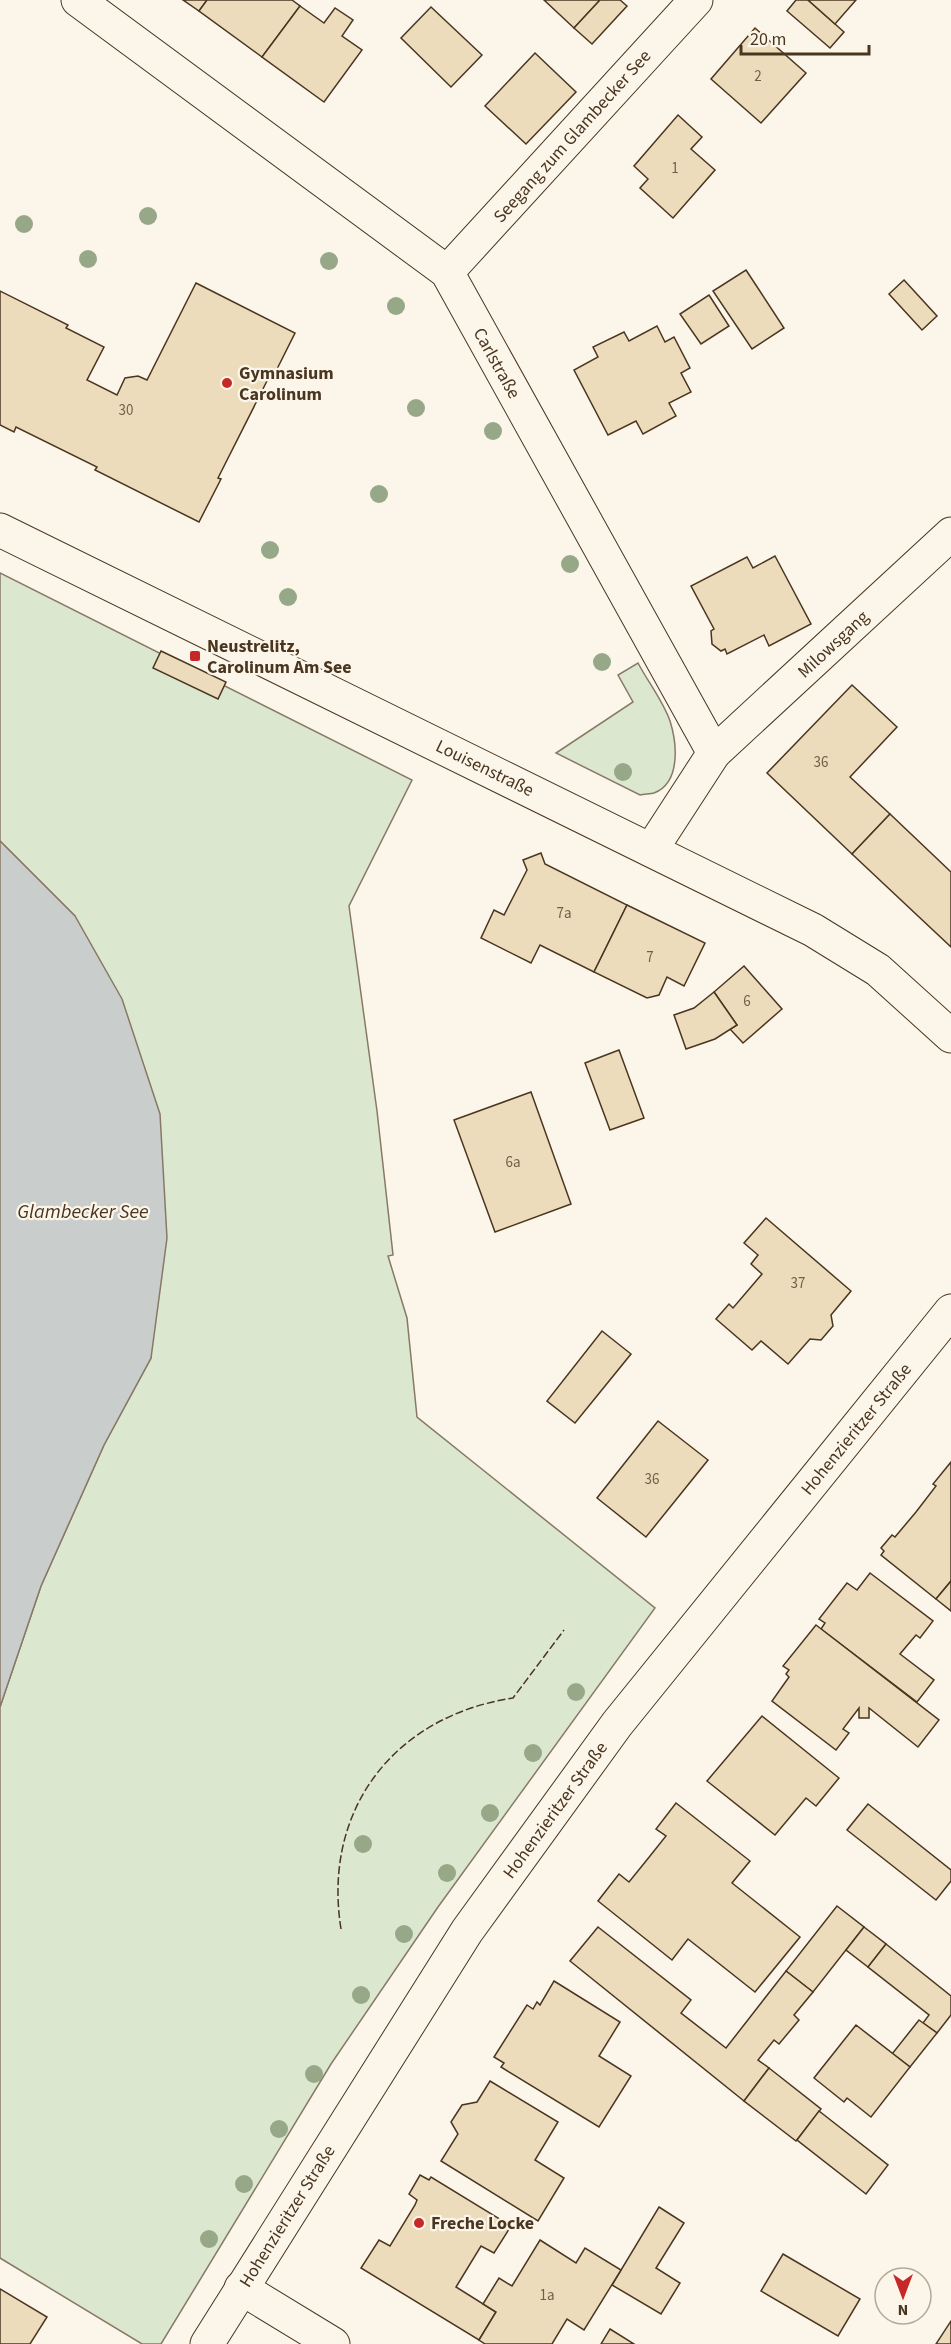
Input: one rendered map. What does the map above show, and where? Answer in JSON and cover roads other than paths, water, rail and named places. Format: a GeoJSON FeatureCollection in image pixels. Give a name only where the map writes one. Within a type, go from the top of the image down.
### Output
{"type":"FeatureCollection","features":[{"type":"Feature","properties":{"kind":"street","name":"Carlstraße"},"geometry":{"type":"LineString","coordinates":[[78,0],[447,272],[714,753]]}},
{"type":"Feature","properties":{"kind":"street","name":"Seegang zum Glambecker See"},"geometry":{"type":"LineString","coordinates":[[447,272],[696,0]]}},
{"type":"Feature","properties":{"kind":"street","name":"Louisenstraße"},"geometry":{"type":"LineString","coordinates":[[0,530],[813,930],[854,953],[900,988],[951,1036]]}},
{"type":"Feature","properties":{"kind":"street","name":"Milowsgang"},"geometry":{"type":"LineString","coordinates":[[714,753],[951,534]]}},
{"type":"Feature","properties":{"kind":"street"},"geometry":{"type":"LineString","coordinates":[[651,850],[714,753]]}},
{"type":"Feature","properties":{"kind":"street","name":"Hohenzieritzer Straße"},"geometry":{"type":"LineString","coordinates":[[207,2344],[467,1931],[604,1743],[951,1311]]}},
{"type":"Feature","properties":{"kind":"street"},"geometry":{"type":"LineString","coordinates":[[241,2288],[333,2344]]}},
{"type":"Feature","properties":{"kind":"water","name":"Glambecker See"},"geometry":{"type":"Polygon","coordinates":[[[0,841],[75,916],[122,999],[160,1114],[167,1238],[151,1358],[104,1445],[41,1586],[0,1707],[0,841]]]}},
{"type":"Feature","properties":{"kind":"place","name":"Gymnasium Carolinum"},"geometry":{"type":"Point","coordinates":[227,383]}},
{"type":"Feature","properties":{"kind":"place","name":"Neustrelitz, Carolinum Am See"},"geometry":{"type":"Point","coordinates":[195,656]}},
{"type":"Feature","properties":{"kind":"place","name":"Freche Locke"},"geometry":{"type":"Point","coordinates":[419,2223]}}]}
